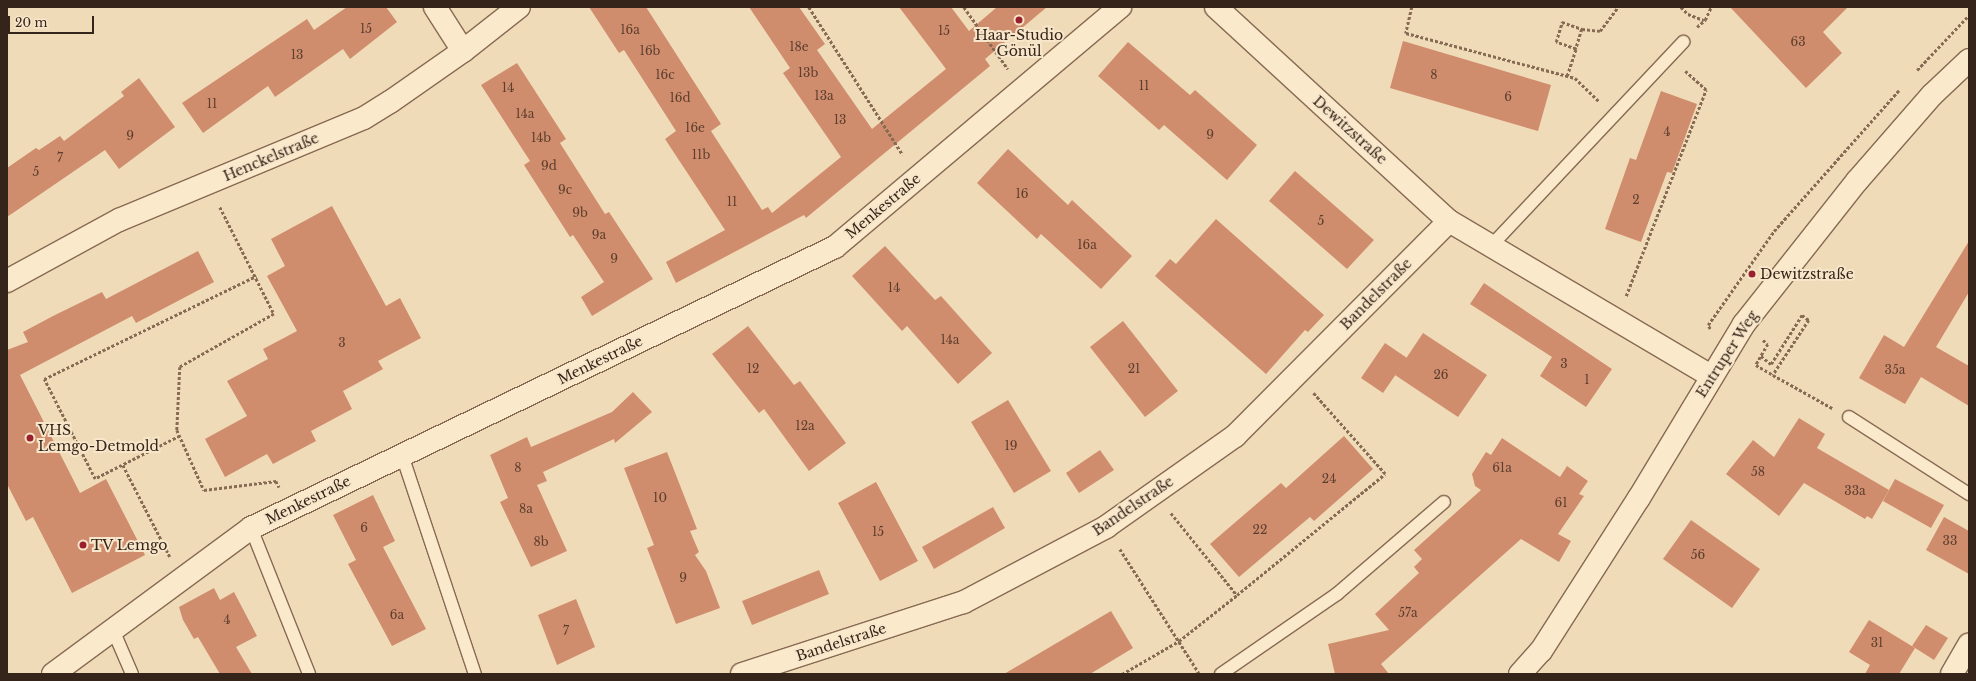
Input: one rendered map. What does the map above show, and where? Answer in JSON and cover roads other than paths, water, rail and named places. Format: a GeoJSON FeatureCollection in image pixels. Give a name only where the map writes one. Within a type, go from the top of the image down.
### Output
{"type":"FeatureCollection","features":[{"type":"Feature","properties":{"kind":"street"},"geometry":{"type":"LineString","coordinates":[[436,7],[463,51]]}},
{"type":"Feature","properties":{"kind":"street","name":"Henckelstraße"},"geometry":{"type":"LineString","coordinates":[[7,281],[119,220],[364,118],[390,102],[463,51],[518,7]]}},
{"type":"Feature","properties":{"kind":"street","name":"Menkestraße"},"geometry":{"type":"LineString","coordinates":[[53,674],[181,578],[251,528],[835,247],[1120,7]]}},
{"type":"Feature","properties":{"kind":"street","name":"Dewitzstraße"},"geometry":{"type":"LineString","coordinates":[[1216,7],[1450,221],[1490,247],[1711,376]]}},
{"type":"Feature","properties":{"kind":"street","name":"Entruper Weg"},"geometry":{"type":"LineString","coordinates":[[1520,674],[1541,652],[1584,585],[1639,498],[1711,376],[1744,324],[1856,181],[1932,95],[1969,60]]}},
{"type":"Feature","properties":{"kind":"street","name":"Bandelstraße"},"geometry":{"type":"LineString","coordinates":[[742,674],[964,602],[1106,527],[1235,436],[1450,221]]}},
{"type":"Feature","properties":{"kind":"street"},"geometry":{"type":"LineString","coordinates":[[1952,674],[1969,644]]}},
{"type":"Feature","properties":{"kind":"lane"},"geometry":{"type":"LineString","coordinates":[[1490,247],[1683,42]]}},
{"type":"Feature","properties":{"kind":"lane"},"geometry":{"type":"LineString","coordinates":[[1849,417],[1969,494]]}},
{"type":"Feature","properties":{"kind":"lane"},"geometry":{"type":"LineString","coordinates":[[402,455],[475,674]]}},
{"type":"Feature","properties":{"kind":"lane"},"geometry":{"type":"LineString","coordinates":[[1221,674],[1337,594],[1444,502]]}},
{"type":"Feature","properties":{"kind":"lane"},"geometry":{"type":"LineString","coordinates":[[251,528],[309,674]]}},
{"type":"Feature","properties":{"kind":"lane"},"geometry":{"type":"LineString","coordinates":[[113,630],[132,674]]}},
{"type":"Feature","properties":{"kind":"place","name":"Haar-Studio Gönül"},"geometry":{"type":"Point","coordinates":[1019,20]}},
{"type":"Feature","properties":{"kind":"place","name":"Dewitzstraße"},"geometry":{"type":"Point","coordinates":[1752,274]}},
{"type":"Feature","properties":{"kind":"place","name":"VHS Lemgo-Detmold"},"geometry":{"type":"Point","coordinates":[30,438]}},
{"type":"Feature","properties":{"kind":"place","name":"TV Lemgo"},"geometry":{"type":"Point","coordinates":[83,545]}}]}
